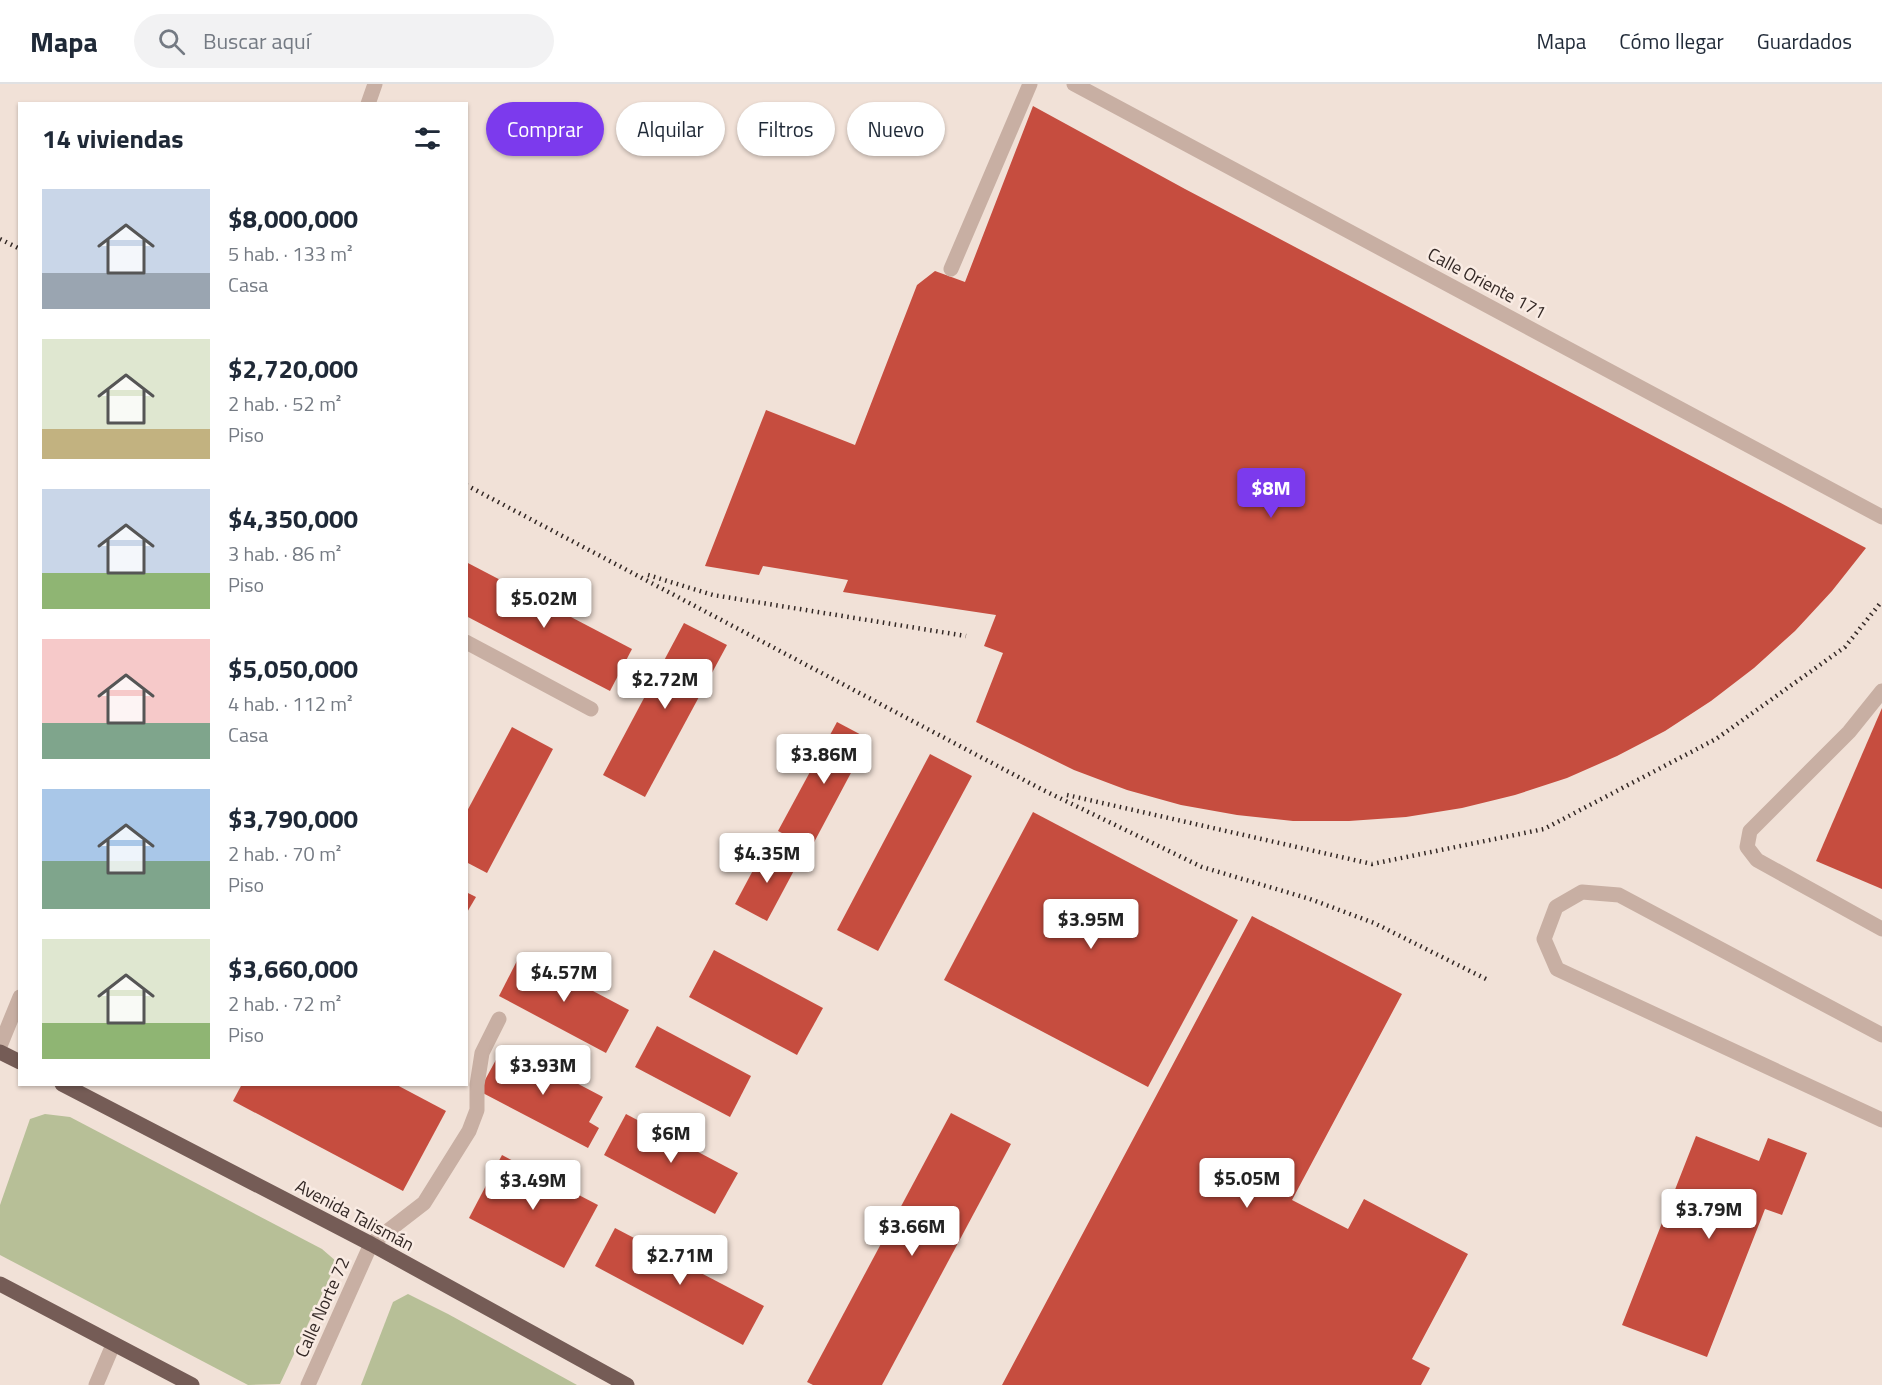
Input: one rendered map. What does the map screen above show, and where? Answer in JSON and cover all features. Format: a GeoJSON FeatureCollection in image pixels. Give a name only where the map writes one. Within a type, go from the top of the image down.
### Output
{"type":"FeatureCollection","features":[{"type":"Feature","properties":{"kind":"main road"},"geometry":{"type":"LineString","coordinates":[[0,1052],[18,1061]]}},
{"type":"Feature","properties":{"kind":"main road","name":"Avenida Talismán"},"geometry":{"type":"LineString","coordinates":[[66,1086],[371,1244],[627,1385]]}},
{"type":"Feature","properties":{"kind":"main road"},"geometry":{"type":"LineString","coordinates":[[0,1284],[112,1345],[192,1385]]}},
{"type":"Feature","properties":{"kind":"street"},"geometry":{"type":"LineString","coordinates":[[369,102],[375,84]]}},
{"type":"Feature","properties":{"kind":"street"},"geometry":{"type":"LineString","coordinates":[[951,268],[1030,84]]}},
{"type":"Feature","properties":{"kind":"street","name":"Calle Oriente 171"},"geometry":{"type":"LineString","coordinates":[[1074,84],[1882,517]]}},
{"type":"Feature","properties":{"kind":"street"},"geometry":{"type":"LineString","coordinates":[[468,643],[591,709]]}},
{"type":"Feature","properties":{"kind":"street"},"geometry":{"type":"LineString","coordinates":[[1882,691],[1849,732],[1750,831],[1747,848],[1757,860],[1882,928]]}},
{"type":"Feature","properties":{"kind":"street"},"geometry":{"type":"LineString","coordinates":[[1882,1035],[1619,895],[1582,892],[1556,907],[1544,939],[1557,969],[1882,1120]]}},
{"type":"Feature","properties":{"kind":"street"},"geometry":{"type":"LineString","coordinates":[[0,1046],[18,1002]]}},
{"type":"Feature","properties":{"kind":"street"},"geometry":{"type":"LineString","coordinates":[[371,1244],[424,1203],[469,1131],[477,1110],[477,1085],[482,1053],[499,1018]]}},
{"type":"Feature","properties":{"kind":"street","name":"Calle Norte 72"},"geometry":{"type":"LineString","coordinates":[[308,1385],[371,1244]]}},
{"type":"Feature","properties":{"kind":"street"},"geometry":{"type":"LineString","coordinates":[[96,1385],[112,1345]]}},
{"type":"Feature","properties":{"kind":"green space"},"geometry":{"type":"Polygon","coordinates":[[[45,1114],[70,1117],[322,1249],[337,1262],[280,1384],[248,1385],[0,1255],[0,1205],[30,1119],[45,1114]]]}},
{"type":"Feature","properties":{"kind":"green space"},"geometry":{"type":"Polygon","coordinates":[[[408,1294],[577,1385],[361,1385],[393,1302],[408,1294]]]}},
{"type":"Feature","properties":{"kind":"building"},"geometry":{"type":"Polygon","coordinates":[[[1033,106],[1185,189],[1866,548],[1832,591],[1795,631],[1754,668],[1711,701],[1665,731],[1567,778],[1515,795],[1462,808],[1406,817],[1349,821],[1293,821],[1237,815],[1181,805],[1127,790],[1074,770],[976,722],[1003,653],[984,646],[996,615],[843,592],[848,580],[763,566],[759,575],[705,566],[766,410],[855,445],[917,285],[935,271],[965,282],[1033,106]]]}},
{"type":"Feature","properties":{"kind":"building"},"geometry":{"type":"Polygon","coordinates":[[[468,563],[632,649],[610,691],[468,617],[468,563]]]}},
{"type":"Feature","properties":{"kind":"building"},"geometry":{"type":"Polygon","coordinates":[[[684,623],[727,645],[645,797],[603,775],[684,623]]]}},
{"type":"Feature","properties":{"kind":"building"},"geometry":{"type":"Polygon","coordinates":[[[1882,708],[1882,889],[1816,861],[1882,708]]]}},
{"type":"Feature","properties":{"kind":"building"},"geometry":{"type":"Polygon","coordinates":[[[837,722],[869,739],[811,848],[778,831],[837,722]]]}},
{"type":"Feature","properties":{"kind":"building"},"geometry":{"type":"Polygon","coordinates":[[[512,727],[553,749],[487,873],[468,863],[468,809],[512,727]]]}},
{"type":"Feature","properties":{"kind":"building"},"geometry":{"type":"Polygon","coordinates":[[[930,754],[972,776],[878,951],[837,930],[930,754]]]}},
{"type":"Feature","properties":{"kind":"building"},"geometry":{"type":"Polygon","coordinates":[[[1033,812],[1238,920],[1148,1087],[944,980],[1033,812]]]}},
{"type":"Feature","properties":{"kind":"building"},"geometry":{"type":"Polygon","coordinates":[[[766,846],[798,863],[767,921],[735,904],[766,846]]]}},
{"type":"Feature","properties":{"kind":"building"},"geometry":{"type":"Polygon","coordinates":[[[468,893],[476,897],[468,911],[468,893]]]}},
{"type":"Feature","properties":{"kind":"building"},"geometry":{"type":"Polygon","coordinates":[[[1252,916],[1402,994],[1292,1200],[1348,1229],[1364,1199],[1468,1254],[1412,1359],[1430,1368],[1421,1385],[1002,1385],[1252,916]]]}},
{"type":"Feature","properties":{"kind":"building"},"geometry":{"type":"Polygon","coordinates":[[[714,950],[823,1008],[797,1055],[689,997],[714,950]]]}},
{"type":"Feature","properties":{"kind":"building"},"geometry":{"type":"Polygon","coordinates":[[[521,953],[629,1010],[606,1053],[499,996],[521,953]]]}},
{"type":"Feature","properties":{"kind":"building"},"geometry":{"type":"Polygon","coordinates":[[[657,1026],[751,1076],[730,1117],[635,1067],[657,1026]]]}},
{"type":"Feature","properties":{"kind":"building"},"geometry":{"type":"Polygon","coordinates":[[[504,1045],[603,1097],[589,1122],[599,1128],[588,1148],[479,1091],[504,1045]]]}},
{"type":"Feature","properties":{"kind":"building"},"geometry":{"type":"Polygon","coordinates":[[[241,1086],[399,1086],[446,1111],[403,1191],[233,1101],[241,1086]]]}},
{"type":"Feature","properties":{"kind":"building"},"geometry":{"type":"Polygon","coordinates":[[[951,1113],[1011,1144],[882,1385],[813,1385],[807,1382],[951,1113]]]}},
{"type":"Feature","properties":{"kind":"building"},"geometry":{"type":"Polygon","coordinates":[[[626,1114],[738,1173],[715,1214],[604,1155],[626,1114]]]}},
{"type":"Feature","properties":{"kind":"building"},"geometry":{"type":"Polygon","coordinates":[[[1696,1136],[1759,1161],[1768,1138],[1807,1153],[1782,1215],[1765,1209],[1707,1357],[1622,1325],[1696,1136]]]}},
{"type":"Feature","properties":{"kind":"building"},"geometry":{"type":"Polygon","coordinates":[[[502,1155],[598,1205],[564,1268],[469,1218],[502,1155]]]}},
{"type":"Feature","properties":{"kind":"building"},"geometry":{"type":"Polygon","coordinates":[[[615,1228],[764,1306],[743,1345],[595,1266],[615,1228]]]}},
{"type":"Feature","properties":{"kind":"railway"},"geometry":{"type":"LineString","coordinates":[[0,239],[18,248]]}},
{"type":"Feature","properties":{"kind":"railway"},"geometry":{"type":"LineString","coordinates":[[468,486],[1043,790],[1202,867],[1310,899],[1374,923],[1490,981]]}},
{"type":"Feature","properties":{"kind":"railway"},"geometry":{"type":"LineString","coordinates":[[648,575],[713,595],[966,636]]}},
{"type":"Feature","properties":{"kind":"railway"},"geometry":{"type":"LineString","coordinates":[[1067,795],[1372,864],[1544,829],[1716,739],[1845,647],[1882,601]]}}]}
